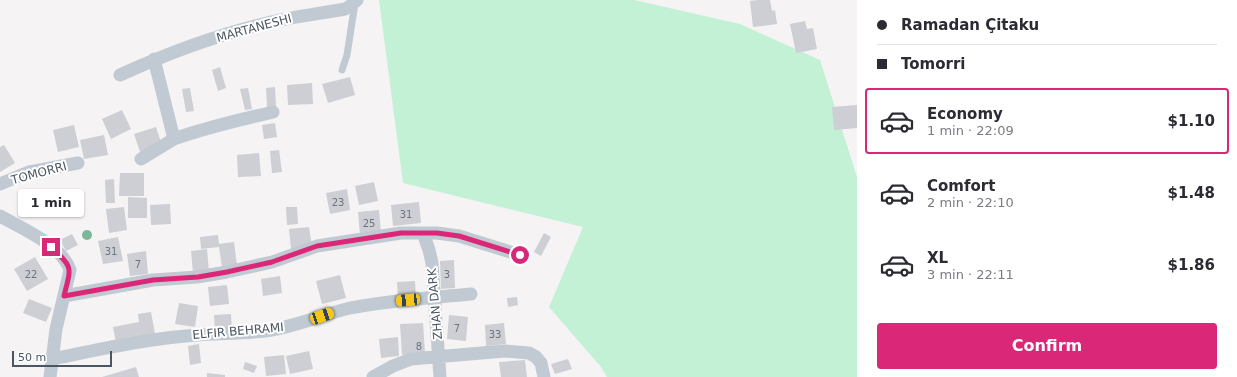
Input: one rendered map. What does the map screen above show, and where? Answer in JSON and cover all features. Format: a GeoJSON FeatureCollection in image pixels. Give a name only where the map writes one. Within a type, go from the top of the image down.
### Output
{"type":"FeatureCollection","features":[{"type":"Feature","properties":{"kind":"street","name":"MARTANESHI"},"geometry":{"type":"LineString","coordinates":[[120,75],[154,59],[264,23],[344,9],[356,1]]}},
{"type":"Feature","properties":{"kind":"street"},"geometry":{"type":"LineString","coordinates":[[154,59],[174,140]]}},
{"type":"Feature","properties":{"kind":"street"},"geometry":{"type":"LineString","coordinates":[[141,160],[174,140],[199,130],[274,112]]}},
{"type":"Feature","properties":{"kind":"street","name":"TOMORRI"},"geometry":{"type":"LineString","coordinates":[[0,184],[29,172],[78,163]]}},
{"type":"Feature","properties":{"kind":"street"},"geometry":{"type":"LineString","coordinates":[[0,216],[34,234],[51,247],[67,263],[70,270],[56,329],[50,377]]}},
{"type":"Feature","properties":{"kind":"street"},"geometry":{"type":"LineString","coordinates":[[64,296],[153,280],[198,277],[227,272],[272,262],[317,246],[401,233],[437,233],[459,236],[520,255]]}},
{"type":"Feature","properties":{"kind":"street","name":"ZHAN DARK"},"geometry":{"type":"LineString","coordinates":[[423,233],[430,256],[440,377]]}},
{"type":"Feature","properties":{"kind":"street","name":"ELFIR BEHRAMI"},"geometry":{"type":"LineString","coordinates":[[52,360],[149,340],[266,331],[288,327],[334,312],[361,306],[394,301],[471,294]]}},
{"type":"Feature","properties":{"kind":"street"},"geometry":{"type":"LineString","coordinates":[[372,377],[411,359],[505,351],[529,353],[536,357],[541,363],[544,377]]}},
{"type":"Feature","properties":{"kind":"lane","name":"MARTANESHI"},"geometry":{"type":"LineString","coordinates":[[342,70],[356,1]]}},
{"type":"Feature","properties":{"kind":"green space"},"geometry":{"type":"Polygon","coordinates":[[[379,0],[634,0],[740,24],[820,60],[857,177],[857,377],[607,377],[601,367],[549,307],[583,227],[403,183],[379,0]]]}},
{"type":"Feature","properties":{"kind":"building"},"geometry":{"type":"Polygon","coordinates":[[[770,0],[772,11],[775,10],[777,24],[753,27],[750,1],[770,0]]]}},
{"type":"Feature","properties":{"kind":"building"},"geometry":{"type":"Polygon","coordinates":[[[805,21],[807,29],[813,28],[817,49],[796,53],[790,24],[805,21]]]}},
{"type":"Feature","properties":{"kind":"building"},"geometry":{"type":"Polygon","coordinates":[[[220,67],[226,88],[218,91],[212,70],[220,67]]]}},
{"type":"Feature","properties":{"kind":"building"},"geometry":{"type":"Polygon","coordinates":[[[350,77],[355,95],[328,103],[322,84],[350,77]]]}},
{"type":"Feature","properties":{"kind":"building"},"geometry":{"type":"Polygon","coordinates":[[[312,83],[313,104],[288,105],[287,85],[312,83]]]}},
{"type":"Feature","properties":{"kind":"building"},"geometry":{"type":"Polygon","coordinates":[[[275,87],[276,107],[267,107],[266,88],[275,87]]]}},
{"type":"Feature","properties":{"kind":"building"},"geometry":{"type":"Polygon","coordinates":[[[190,88],[194,111],[186,112],[182,89],[190,88]]]}},
{"type":"Feature","properties":{"kind":"building"},"geometry":{"type":"Polygon","coordinates":[[[248,88],[252,109],[245,110],[240,89],[248,88]]]}},
{"type":"Feature","properties":{"kind":"building"},"geometry":{"type":"Polygon","coordinates":[[[857,105],[857,128],[834,130],[832,107],[857,105]]]}},
{"type":"Feature","properties":{"kind":"building"},"geometry":{"type":"Polygon","coordinates":[[[122,110],[131,129],[111,139],[102,119],[122,110]]]}},
{"type":"Feature","properties":{"kind":"building"},"geometry":{"type":"Polygon","coordinates":[[[275,123],[277,137],[264,139],[262,125],[275,123]]]}},
{"type":"Feature","properties":{"kind":"building"},"geometry":{"type":"Polygon","coordinates":[[[74,125],[79,147],[58,152],[53,130],[74,125]]]}},
{"type":"Feature","properties":{"kind":"building"},"geometry":{"type":"Polygon","coordinates":[[[156,127],[162,145],[140,152],[134,134],[156,127]]]}},
{"type":"Feature","properties":{"kind":"building"},"geometry":{"type":"Polygon","coordinates":[[[104,135],[108,155],[84,159],[80,140],[104,135]]]}},
{"type":"Feature","properties":{"kind":"building"},"geometry":{"type":"Polygon","coordinates":[[[4,145],[15,163],[0,172],[0,147],[4,145]]]}},
{"type":"Feature","properties":{"kind":"building"},"geometry":{"type":"Polygon","coordinates":[[[279,150],[282,172],[272,173],[270,151],[279,150]]]}},
{"type":"Feature","properties":{"kind":"building"},"geometry":{"type":"Polygon","coordinates":[[[259,153],[261,176],[238,177],[237,155],[259,153]]]}},
{"type":"Feature","properties":{"kind":"building"},"geometry":{"type":"Polygon","coordinates":[[[120,173],[144,173],[144,196],[119,196],[120,173]]]}},
{"type":"Feature","properties":{"kind":"building"},"geometry":{"type":"Polygon","coordinates":[[[114,179],[115,203],[106,203],[105,180],[114,179]]]}},
{"type":"Feature","properties":{"kind":"building"},"geometry":{"type":"Polygon","coordinates":[[[374,182],[378,201],[359,205],[355,186],[374,182]]]}},
{"type":"Feature","properties":{"kind":"building"},"geometry":{"type":"Polygon","coordinates":[[[347,189],[350,210],[330,214],[326,193],[347,189]]]}},
{"type":"Feature","properties":{"kind":"building"},"geometry":{"type":"Polygon","coordinates":[[[39,191],[47,210],[32,217],[24,198],[39,191]]]}},
{"type":"Feature","properties":{"kind":"building"},"geometry":{"type":"Polygon","coordinates":[[[128,197],[147,198],[147,218],[128,218],[128,197]]]}},
{"type":"Feature","properties":{"kind":"building"},"geometry":{"type":"Polygon","coordinates":[[[419,202],[421,223],[393,226],[391,205],[419,202]]]}},
{"type":"Feature","properties":{"kind":"building"},"geometry":{"type":"Polygon","coordinates":[[[170,204],[171,224],[151,225],[150,205],[170,204]]]}},
{"type":"Feature","properties":{"kind":"building"},"geometry":{"type":"Polygon","coordinates":[[[124,207],[127,230],[109,233],[106,209],[124,207]]]}},
{"type":"Feature","properties":{"kind":"building"},"geometry":{"type":"Polygon","coordinates":[[[286,207],[297,207],[298,224],[287,225],[286,207]]]}},
{"type":"Feature","properties":{"kind":"building"},"geometry":{"type":"Polygon","coordinates":[[[379,210],[381,233],[360,235],[358,212],[379,210]]]}},
{"type":"Feature","properties":{"kind":"building"},"geometry":{"type":"Polygon","coordinates":[[[309,227],[312,246],[291,249],[289,229],[309,227]]]}},
{"type":"Feature","properties":{"kind":"building"},"geometry":{"type":"Polygon","coordinates":[[[544,233],[551,237],[541,256],[534,252],[544,233]]]}},
{"type":"Feature","properties":{"kind":"building"},"geometry":{"type":"Polygon","coordinates":[[[72,234],[78,245],[66,251],[60,240],[72,234]]]}},
{"type":"Feature","properties":{"kind":"building"},"geometry":{"type":"Polygon","coordinates":[[[218,235],[219,244],[234,242],[237,265],[222,267],[219,247],[201,249],[200,237],[218,235]]]}},
{"type":"Feature","properties":{"kind":"building"},"geometry":{"type":"Polygon","coordinates":[[[118,237],[123,261],[103,264],[98,241],[118,237]]]}},
{"type":"Feature","properties":{"kind":"building"},"geometry":{"type":"Polygon","coordinates":[[[207,249],[209,272],[193,273],[191,251],[207,249]]]}},
{"type":"Feature","properties":{"kind":"building"},"geometry":{"type":"Polygon","coordinates":[[[146,251],[148,274],[130,276],[127,254],[146,251]]]}},
{"type":"Feature","properties":{"kind":"building"},"geometry":{"type":"Polygon","coordinates":[[[35,257],[48,279],[27,291],[14,269],[35,257]]]}},
{"type":"Feature","properties":{"kind":"building"},"geometry":{"type":"Polygon","coordinates":[[[454,260],[455,288],[441,289],[440,261],[454,260]]]}},
{"type":"Feature","properties":{"kind":"building"},"geometry":{"type":"Polygon","coordinates":[[[340,275],[346,298],[322,304],[316,281],[340,275]]]}},
{"type":"Feature","properties":{"kind":"building"},"geometry":{"type":"Polygon","coordinates":[[[280,276],[282,293],[263,296],[261,279],[280,276]]]}},
{"type":"Feature","properties":{"kind":"building"},"geometry":{"type":"Polygon","coordinates":[[[415,281],[416,297],[398,299],[397,282],[415,281]]]}},
{"type":"Feature","properties":{"kind":"building"},"geometry":{"type":"Polygon","coordinates":[[[227,285],[229,304],[210,306],[208,287],[227,285]]]}},
{"type":"Feature","properties":{"kind":"building"},"geometry":{"type":"Polygon","coordinates":[[[517,297],[518,305],[508,307],[507,298],[517,297]]]}},
{"type":"Feature","properties":{"kind":"building"},"geometry":{"type":"Polygon","coordinates":[[[29,299],[52,308],[46,322],[23,313],[29,299]]]}},
{"type":"Feature","properties":{"kind":"building"},"geometry":{"type":"Polygon","coordinates":[[[179,303],[198,306],[195,327],[175,324],[179,303]]]}},
{"type":"Feature","properties":{"kind":"building"},"geometry":{"type":"Polygon","coordinates":[[[151,312],[155,334],[116,343],[113,327],[139,322],[138,314],[151,312]]]}},
{"type":"Feature","properties":{"kind":"building"},"geometry":{"type":"Polygon","coordinates":[[[231,314],[232,331],[215,332],[214,315],[231,314]]]}},
{"type":"Feature","properties":{"kind":"building"},"geometry":{"type":"Polygon","coordinates":[[[449,315],[468,317],[466,341],[447,339],[449,315]]]}},
{"type":"Feature","properties":{"kind":"building"},"geometry":{"type":"Polygon","coordinates":[[[423,323],[425,353],[402,355],[400,324],[423,323]]]}},
{"type":"Feature","properties":{"kind":"building"},"geometry":{"type":"Polygon","coordinates":[[[504,323],[506,344],[486,346],[485,325],[504,323]]]}},
{"type":"Feature","properties":{"kind":"building"},"geometry":{"type":"Polygon","coordinates":[[[398,337],[399,356],[381,358],[379,339],[398,337]]]}},
{"type":"Feature","properties":{"kind":"building"},"geometry":{"type":"Polygon","coordinates":[[[199,344],[201,363],[190,365],[188,346],[199,344]]]}},
{"type":"Feature","properties":{"kind":"building"},"geometry":{"type":"Polygon","coordinates":[[[309,351],[313,369],[290,374],[286,356],[309,351]]]}},
{"type":"Feature","properties":{"kind":"building"},"geometry":{"type":"Polygon","coordinates":[[[284,355],[286,374],[266,376],[264,357],[284,355]]]}},
{"type":"Feature","properties":{"kind":"building"},"geometry":{"type":"Polygon","coordinates":[[[568,359],[572,369],[555,374],[551,364],[568,359]]]}},
{"type":"Feature","properties":{"kind":"building"},"geometry":{"type":"Polygon","coordinates":[[[525,360],[527,377],[501,377],[499,362],[525,360]]]}},
{"type":"Feature","properties":{"kind":"building"},"geometry":{"type":"Polygon","coordinates":[[[245,362],[257,366],[254,373],[243,369],[245,362]]]}},
{"type":"Feature","properties":{"kind":"building"},"geometry":{"type":"Polygon","coordinates":[[[136,367],[139,377],[102,377],[136,367]]]}},
{"type":"Feature","properties":{"kind":"building"},"geometry":{"type":"Polygon","coordinates":[[[207,373],[225,375],[225,377],[207,377],[207,373]]]}},
{"type":"Feature","properties":{"kind":"route"},"geometry":{"type":"LineString","coordinates":[[51,247],[62,256],[70,270],[64,296],[153,280],[198,277],[227,272],[272,262],[317,246],[401,233],[437,233],[459,236],[520,255]]}}]}
